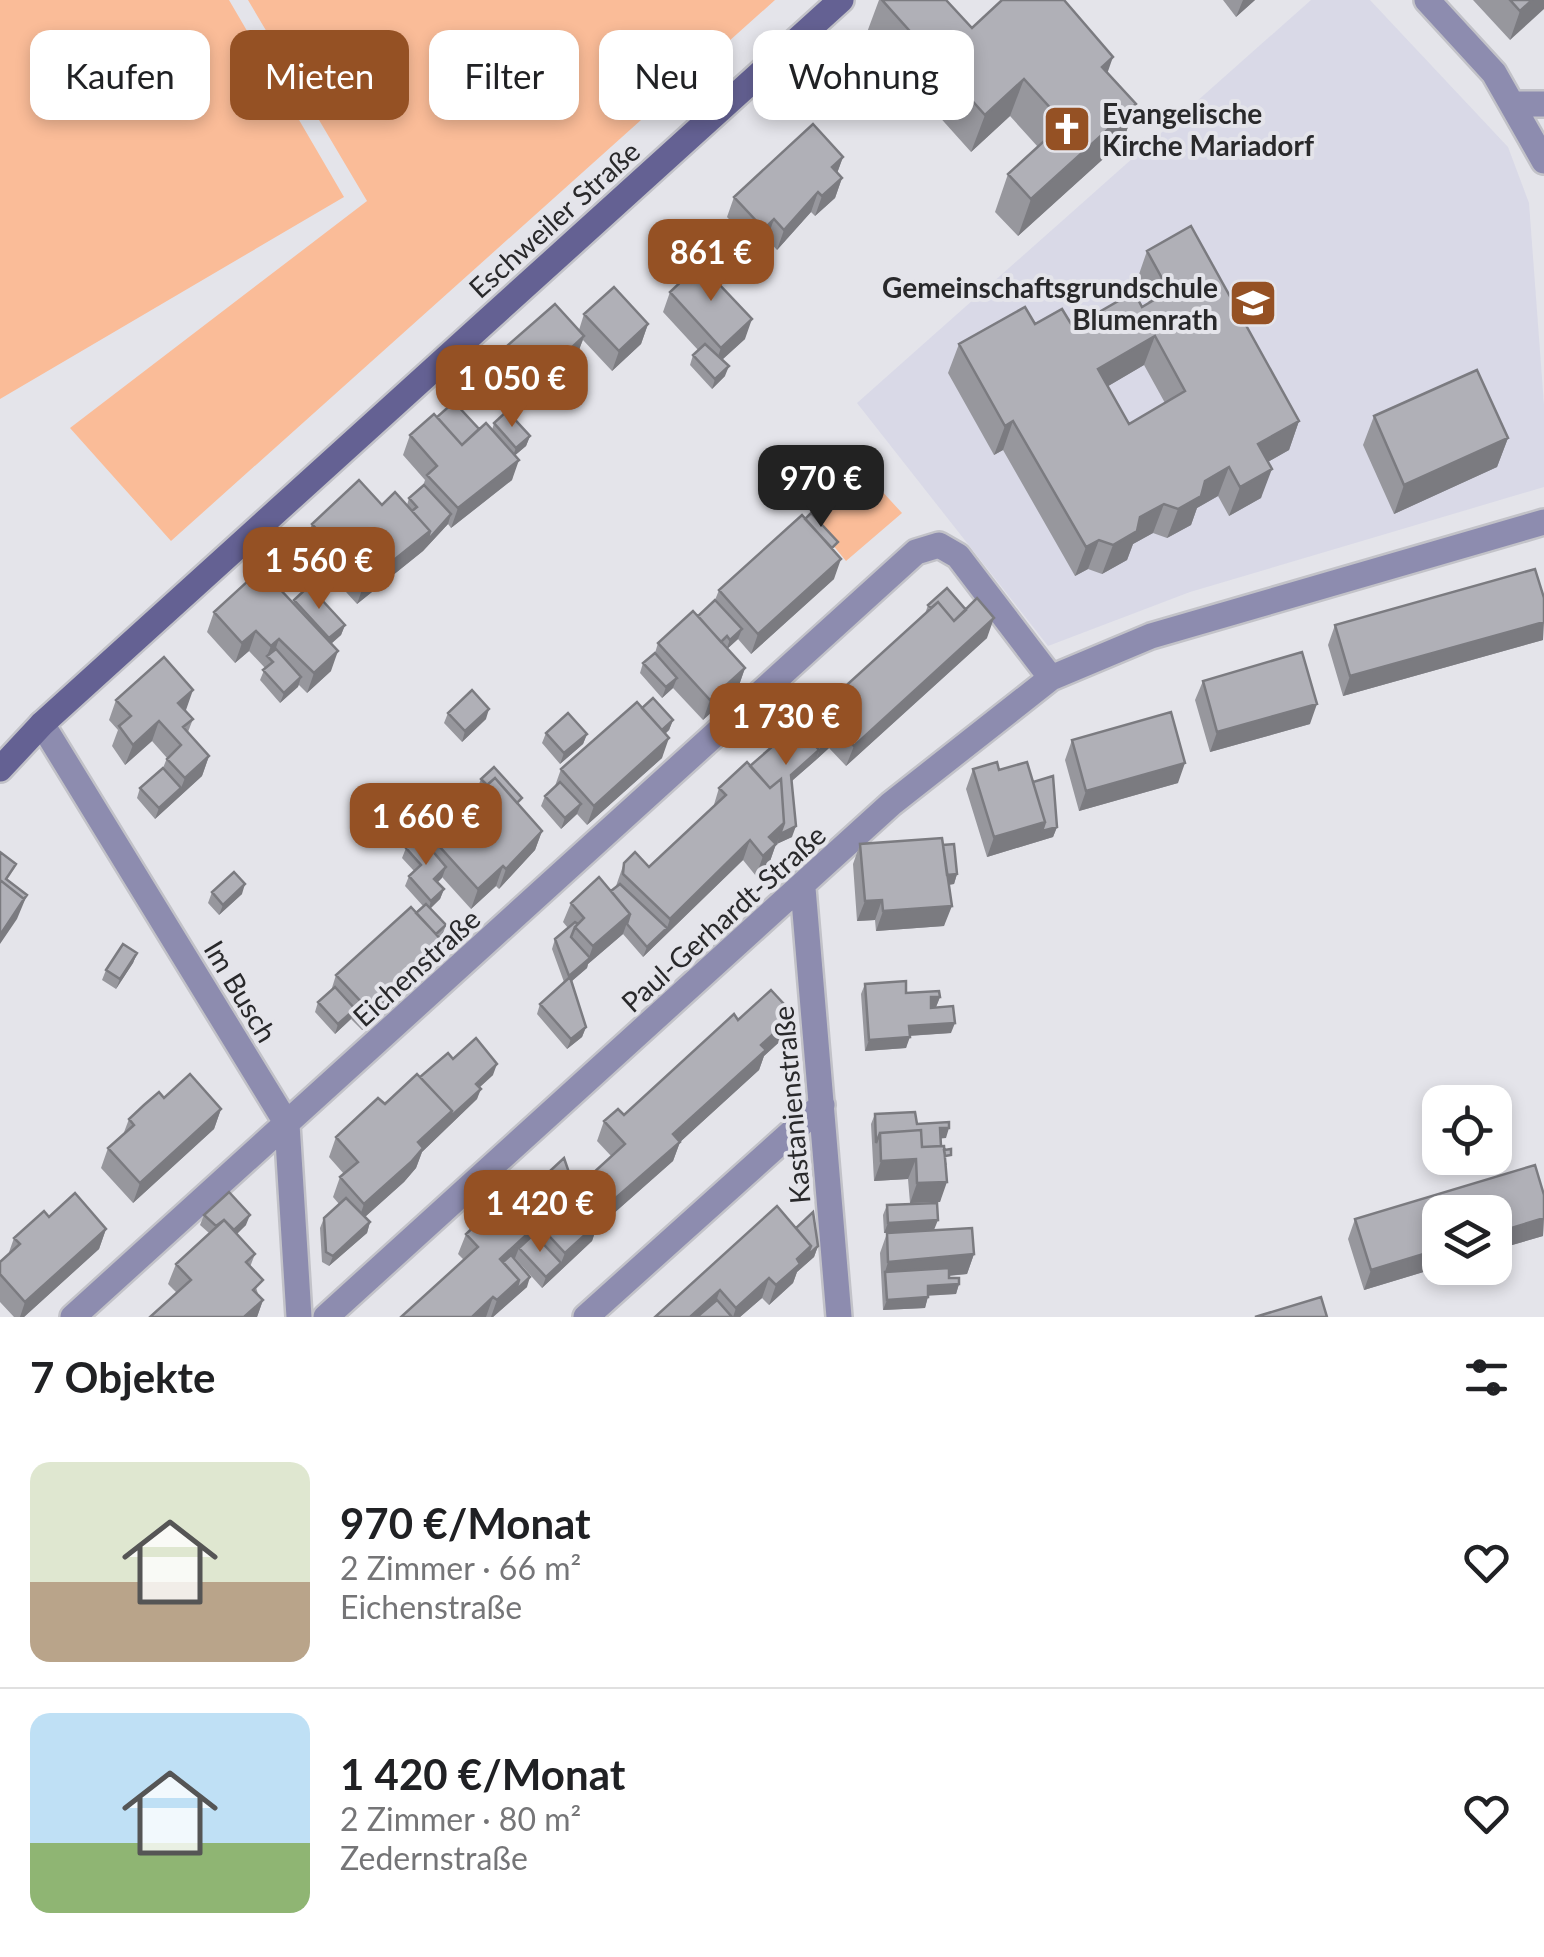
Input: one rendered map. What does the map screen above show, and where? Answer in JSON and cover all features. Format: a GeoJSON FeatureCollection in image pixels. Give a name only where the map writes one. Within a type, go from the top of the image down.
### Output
{"type":"FeatureCollection","features":[{"type":"Feature","properties":{"kind":"street","name":"Eschweiler Straße"},"geometry":{"type":"LineString","coordinates":[[0,769],[42,724],[841,0]]}},
{"type":"Feature","properties":{"kind":"street"},"geometry":{"type":"LineString","coordinates":[[1428,0],[1494,73],[1544,161]]}},
{"type":"Feature","properties":{"kind":"street"},"geometry":{"type":"LineString","coordinates":[[1513,104],[1544,104]]}},
{"type":"Feature","properties":{"kind":"street","name":"Paul-Gerhardt-Straße"},"geometry":{"type":"LineString","coordinates":[[326,1317],[803,888],[891,804],[1051,678],[1151,636],[1544,522]]}},
{"type":"Feature","properties":{"kind":"street","name":"Eichenstraße"},"geometry":{"type":"LineString","coordinates":[[73,1317],[916,552],[939,545],[958,556],[1051,678]]}},
{"type":"Feature","properties":{"kind":"street","name":"Im Busch"},"geometry":{"type":"LineString","coordinates":[[42,724],[287,1124],[299,1317]]}},
{"type":"Feature","properties":{"kind":"street","name":"Kastanienstraße"},"geometry":{"type":"LineString","coordinates":[[803,888],[835,1314]]}},
{"type":"Feature","properties":{"kind":"street"},"geometry":{"type":"LineString","coordinates":[[586,1317],[822,1105]]}},
{"type":"Feature","properties":{"kind":"shaded area"},"geometry":{"type":"Polygon","coordinates":[[[0,0],[229,0],[247,30],[230,30],[230,120],[299,120],[344,197],[0,399],[0,0]]]}},
{"type":"Feature","properties":{"kind":"shaded area"},"geometry":{"type":"Polygon","coordinates":[[[248,0],[775,0],[733,38],[733,30],[599,30],[599,120],[641,120],[171,541],[70,428],[367,201],[319,120],[409,120],[409,30],[266,30],[248,0]]]}},
{"type":"Feature","properties":{"kind":"shaded area","name":"Gemeinschaftsgrundschule Blumenrath"},"geometry":{"type":"Polygon","coordinates":[[[1311,0],[1370,0],[1508,147],[1529,203],[1544,405],[1544,487],[1190,592],[1048,646],[857,403],[1311,0]]]}},
{"type":"Feature","properties":{"kind":"shaded area"},"geometry":{"type":"Polygon","coordinates":[[[868,476],[902,513],[846,561],[813,521],[868,476]]]}},
{"type":"Feature","properties":{"kind":"building"},"geometry":{"type":"Polygon","coordinates":[[[882,0],[946,0],[972,28],[1002,0],[1064,0],[1113,57],[1102,67],[1136,104],[1031,199],[1008,174],[1064,123],[1024,79],[985,115],[974,103],[974,30],[909,30],[882,0]]]}},
{"type":"Feature","properties":{"kind":"building"},"geometry":{"type":"Polygon","coordinates":[[[1510,0],[1532,0],[1520,11],[1510,0]]]}},
{"type":"Feature","properties":{"kind":"building"},"geometry":{"type":"Polygon","coordinates":[[[813,124],[843,157],[832,167],[842,178],[822,196],[818,192],[784,230],[774,219],[764,229],[734,197],[813,124]]]}},
{"type":"Feature","properties":{"kind":"building"},"geometry":{"type":"Polygon","coordinates":[[[1191,226],[1299,421],[1258,444],[1272,469],[1240,487],[1229,467],[1205,481],[1201,496],[1178,509],[1164,504],[1140,517],[1137,531],[1113,545],[1099,540],[1086,547],[1013,421],[1005,426],[959,344],[1025,307],[1035,324],[1062,309],[1073,327],[1134,292],[1142,307],[1169,291],[1147,251],[1191,226]],[[1155,336],[1098,369],[1129,424],[1185,391],[1155,336]]]}},
{"type":"Feature","properties":{"kind":"building"},"geometry":{"type":"Polygon","coordinates":[[[706,258],[724,277],[718,283],[752,319],[721,348],[670,292],[706,258]]]}},
{"type":"Feature","properties":{"kind":"building"},"geometry":{"type":"Polygon","coordinates":[[[614,287],[648,324],[619,351],[584,314],[614,287]]]}},
{"type":"Feature","properties":{"kind":"building"},"geometry":{"type":"Polygon","coordinates":[[[555,304],[584,336],[570,349],[584,364],[565,382],[551,366],[537,379],[507,346],[555,304]]]}},
{"type":"Feature","properties":{"kind":"building"},"geometry":{"type":"Polygon","coordinates":[[[705,344],[729,366],[715,379],[693,355],[705,344]]]}},
{"type":"Feature","properties":{"kind":"building"},"geometry":{"type":"Polygon","coordinates":[[[1477,370],[1508,438],[1404,485],[1374,416],[1477,370]]]}},
{"type":"Feature","properties":{"kind":"building"},"geometry":{"type":"Polygon","coordinates":[[[454,402],[479,429],[462,445],[437,417],[454,402]]]}},
{"type":"Feature","properties":{"kind":"building"},"geometry":{"type":"Polygon","coordinates":[[[507,411],[530,436],[516,448],[494,423],[507,411]]]}},
{"type":"Feature","properties":{"kind":"building"},"geometry":{"type":"Polygon","coordinates":[[[434,414],[462,445],[486,423],[519,460],[458,508],[427,475],[437,466],[410,435],[434,414]]]}},
{"type":"Feature","properties":{"kind":"building"},"geometry":{"type":"Polygon","coordinates":[[[359,480],[382,505],[395,492],[430,531],[364,584],[353,572],[368,558],[355,544],[341,556],[312,524],[359,480]]]}},
{"type":"Feature","properties":{"kind":"building"},"geometry":{"type":"Polygon","coordinates":[[[424,485],[451,514],[427,541],[430,531],[412,511],[417,507],[409,498],[424,485]]]}},
{"type":"Feature","properties":{"kind":"building"},"geometry":{"type":"Polygon","coordinates":[[[811,513],[838,542],[832,548],[805,519],[811,513]]]}},
{"type":"Feature","properties":{"kind":"building"},"geometry":{"type":"Polygon","coordinates":[[[802,515],[841,559],[758,634],[719,590],[802,515]]]}},
{"type":"Feature","properties":{"kind":"building"},"geometry":{"type":"Polygon","coordinates":[[[261,569],[338,651],[314,673],[279,639],[271,646],[256,631],[242,643],[214,612],[261,569]]]}},
{"type":"Feature","properties":{"kind":"building"},"geometry":{"type":"Polygon","coordinates":[[[1535,569],[1544,598],[1544,622],[1350,676],[1335,625],[1535,569]]]}},
{"type":"Feature","properties":{"kind":"building"},"geometry":{"type":"Polygon","coordinates":[[[309,586],[345,625],[329,638],[294,600],[309,586]]]}},
{"type":"Feature","properties":{"kind":"building"},"geometry":{"type":"Polygon","coordinates":[[[947,588],[966,610],[954,621],[938,602],[931,608],[928,605],[947,588]]]}},
{"type":"Feature","properties":{"kind":"building"},"geometry":{"type":"Polygon","coordinates":[[[977,598],[994,618],[854,746],[836,728],[823,740],[806,722],[938,602],[954,621],[977,598]]]}},
{"type":"Feature","properties":{"kind":"building"},"geometry":{"type":"Polygon","coordinates":[[[715,600],[742,629],[730,640],[727,636],[721,642],[698,616],[715,600]]]}},
{"type":"Feature","properties":{"kind":"building"},"geometry":{"type":"Polygon","coordinates":[[[693,611],[745,668],[710,700],[658,643],[693,611]]]}},
{"type":"Feature","properties":{"kind":"building"},"geometry":{"type":"Polygon","coordinates":[[[276,649],[301,677],[284,693],[263,670],[273,662],[267,656],[276,649]]]}},
{"type":"Feature","properties":{"kind":"building"},"geometry":{"type":"Polygon","coordinates":[[[1302,652],[1317,704],[1217,732],[1203,681],[1302,652]]]}},
{"type":"Feature","properties":{"kind":"building"},"geometry":{"type":"Polygon","coordinates":[[[655,653],[677,678],[666,687],[643,663],[655,653]]]}},
{"type":"Feature","properties":{"kind":"building"},"geometry":{"type":"Polygon","coordinates":[[[164,657],[193,690],[178,703],[193,719],[183,727],[209,756],[185,778],[167,759],[181,745],[159,721],[133,745],[119,726],[131,716],[116,700],[164,657]]]}},
{"type":"Feature","properties":{"kind":"building"},"geometry":{"type":"Polygon","coordinates":[[[472,690],[489,709],[465,731],[448,713],[472,690]]]}},
{"type":"Feature","properties":{"kind":"building"},"geometry":{"type":"Polygon","coordinates":[[[653,698],[673,720],[662,730],[642,708],[653,698]]]}},
{"type":"Feature","properties":{"kind":"building"},"geometry":{"type":"Polygon","coordinates":[[[637,702],[669,738],[594,806],[561,769],[637,702]]]}},
{"type":"Feature","properties":{"kind":"building"},"geometry":{"type":"Polygon","coordinates":[[[1171,712],[1185,763],[1086,791],[1072,740],[1171,712]]]}},
{"type":"Feature","properties":{"kind":"building"},"geometry":{"type":"Polygon","coordinates":[[[568,713],[587,734],[564,753],[546,733],[568,713]]]}},
{"type":"Feature","properties":{"kind":"building"},"geometry":{"type":"Polygon","coordinates":[[[797,725],[819,750],[791,775],[796,826],[780,834],[784,823],[781,779],[770,788],[750,766],[797,725]]]}},
{"type":"Feature","properties":{"kind":"building"},"geometry":{"type":"Polygon","coordinates":[[[747,762],[770,788],[781,779],[784,823],[769,837],[776,844],[763,856],[750,840],[670,919],[623,874],[624,863],[635,852],[649,867],[726,795],[719,788],[747,762]]]}},
{"type":"Feature","properties":{"kind":"building"},"geometry":{"type":"Polygon","coordinates":[[[997,762],[999,770],[1027,762],[1045,822],[994,837],[973,769],[997,762]]]}},
{"type":"Feature","properties":{"kind":"building"},"geometry":{"type":"Polygon","coordinates":[[[494,767],[522,798],[517,803],[495,778],[487,785],[481,779],[494,767]]]}},
{"type":"Feature","properties":{"kind":"building"},"geometry":{"type":"Polygon","coordinates":[[[163,768],[181,788],[159,808],[140,788],[163,768]]]}},
{"type":"Feature","properties":{"kind":"building"},"geometry":{"type":"Polygon","coordinates":[[[1053,776],[1057,827],[1042,831],[1045,822],[1033,782],[1053,776]]]}},
{"type":"Feature","properties":{"kind":"building"},"geometry":{"type":"Polygon","coordinates":[[[495,778],[542,831],[506,869],[503,866],[478,889],[430,836],[495,778]]]}},
{"type":"Feature","properties":{"kind":"building"},"geometry":{"type":"Polygon","coordinates":[[[560,782],[581,804],[565,818],[545,796],[560,782]]]}},
{"type":"Feature","properties":{"kind":"building"},"geometry":{"type":"Polygon","coordinates":[[[419,835],[446,867],[434,879],[444,889],[431,901],[409,876],[421,865],[406,848],[419,835]]]}},
{"type":"Feature","properties":{"kind":"building"},"geometry":{"type":"Polygon","coordinates":[[[942,838],[952,906],[883,911],[882,900],[865,901],[860,844],[942,838]]]}},
{"type":"Feature","properties":{"kind":"building"},"geometry":{"type":"Polygon","coordinates":[[[954,844],[957,874],[947,875],[943,845],[954,844]]]}},
{"type":"Feature","properties":{"kind":"building"},"geometry":{"type":"Polygon","coordinates":[[[0,852],[16,864],[6,879],[27,895],[24,899],[0,880],[0,852]]]}},
{"type":"Feature","properties":{"kind":"building"},"geometry":{"type":"Polygon","coordinates":[[[234,872],[245,884],[223,905],[212,892],[234,872]]]}},
{"type":"Feature","properties":{"kind":"building"},"geometry":{"type":"Polygon","coordinates":[[[599,877],[630,914],[593,946],[575,927],[584,918],[571,903],[599,877]]]}},
{"type":"Feature","properties":{"kind":"building"},"geometry":{"type":"Polygon","coordinates":[[[0,880],[24,899],[0,935],[0,880]]]}},
{"type":"Feature","properties":{"kind":"building"},"geometry":{"type":"Polygon","coordinates":[[[620,884],[667,928],[647,947],[627,924],[630,914],[611,891],[620,884]]]}},
{"type":"Feature","properties":{"kind":"building"},"geometry":{"type":"Polygon","coordinates":[[[426,904],[446,925],[436,934],[416,913],[426,904]]]}},
{"type":"Feature","properties":{"kind":"building"},"geometry":{"type":"Polygon","coordinates":[[[411,907],[443,942],[369,1010],[336,975],[411,907]]]}},
{"type":"Feature","properties":{"kind":"building"},"geometry":{"type":"Polygon","coordinates":[[[575,922],[578,924],[571,937],[590,958],[569,976],[555,939],[575,922]]]}},
{"type":"Feature","properties":{"kind":"building"},"geometry":{"type":"Polygon","coordinates":[[[123,944],[137,953],[120,979],[106,970],[123,944]]]}},
{"type":"Feature","properties":{"kind":"building"},"geometry":{"type":"Polygon","coordinates":[[[570,977],[586,1027],[571,1039],[540,1004],[570,977]]]}},
{"type":"Feature","properties":{"kind":"building"},"geometry":{"type":"Polygon","coordinates":[[[906,981],[906,993],[939,991],[940,997],[931,997],[931,1008],[953,1006],[955,1023],[909,1026],[910,1037],[869,1040],[865,984],[906,981]]]}},
{"type":"Feature","properties":{"kind":"building"},"geometry":{"type":"Polygon","coordinates":[[[335,987],[355,1009],[338,1024],[318,1002],[335,987]]]}},
{"type":"Feature","properties":{"kind":"building"},"geometry":{"type":"Polygon","coordinates":[[[771,990],[794,1015],[761,1045],[766,1050],[673,1134],[680,1142],[595,1216],[599,1222],[565,1253],[538,1224],[500,1259],[519,1280],[472,1317],[401,1317],[478,1247],[466,1234],[479,1222],[482,1225],[516,1187],[520,1191],[533,1179],[557,1206],[625,1144],[604,1121],[618,1109],[624,1115],[734,1014],[738,1020],[771,990]]]}},
{"type":"Feature","properties":{"kind":"building"},"geometry":{"type":"Polygon","coordinates":[[[476,1038],[497,1064],[476,1084],[481,1089],[449,1118],[452,1111],[420,1077],[448,1053],[453,1059],[476,1038]]]}},
{"type":"Feature","properties":{"kind":"building"},"geometry":{"type":"Polygon","coordinates":[[[190,1074],[221,1109],[140,1183],[108,1148],[134,1125],[129,1119],[144,1105],[159,1092],[164,1098],[190,1074]]]}},
{"type":"Feature","properties":{"kind":"building"},"geometry":{"type":"Polygon","coordinates":[[[417,1074],[452,1111],[418,1142],[423,1148],[411,1162],[364,1204],[340,1177],[358,1162],[336,1137],[378,1098],[385,1104],[417,1074]]]}},
{"type":"Feature","properties":{"kind":"building"},"geometry":{"type":"Polygon","coordinates":[[[915,1112],[917,1124],[949,1122],[949,1128],[940,1128],[941,1146],[922,1147],[921,1130],[880,1133],[876,1143],[875,1114],[915,1112]]]}},
{"type":"Feature","properties":{"kind":"building"},"geometry":{"type":"Polygon","coordinates":[[[921,1130],[922,1147],[944,1146],[947,1182],[917,1183],[916,1159],[881,1161],[880,1133],[921,1130]]]}},
{"type":"Feature","properties":{"kind":"building"},"geometry":{"type":"Polygon","coordinates":[[[564,1158],[575,1190],[557,1206],[537,1183],[564,1158]]]}},
{"type":"Feature","properties":{"kind":"building"},"geometry":{"type":"Polygon","coordinates":[[[1535,1165],[1544,1195],[1544,1218],[1512,1228],[1512,1195],[1435,1195],[1512,1175],[1535,1165]]]}},
{"type":"Feature","properties":{"kind":"building"},"geometry":{"type":"Polygon","coordinates":[[[229,1192],[250,1215],[234,1230],[224,1220],[216,1226],[204,1215],[229,1192]]]}},
{"type":"Feature","properties":{"kind":"building"},"geometry":{"type":"Polygon","coordinates":[[[75,1193],[106,1229],[25,1302],[0,1274],[0,1262],[20,1244],[14,1238],[44,1211],[49,1217],[75,1193]]]}},
{"type":"Feature","properties":{"kind":"building"},"geometry":{"type":"Polygon","coordinates":[[[346,1198],[370,1222],[333,1256],[326,1252],[324,1218],[346,1198]]]}},
{"type":"Feature","properties":{"kind":"building"},"geometry":{"type":"Polygon","coordinates":[[[1422,1199],[1422,1254],[1371,1270],[1355,1219],[1422,1199]]]}},
{"type":"Feature","properties":{"kind":"building"},"geometry":{"type":"Polygon","coordinates":[[[937,1203],[938,1220],[888,1223],[887,1205],[937,1203]]]}},
{"type":"Feature","properties":{"kind":"building"},"geometry":{"type":"Polygon","coordinates":[[[777,1206],[811,1246],[797,1259],[800,1264],[776,1285],[769,1278],[736,1308],[720,1290],[690,1317],[655,1317],[777,1206]]]}},
{"type":"Feature","properties":{"kind":"building"},"geometry":{"type":"Polygon","coordinates":[[[813,1212],[818,1246],[807,1256],[811,1246],[796,1228],[813,1212]]]}},
{"type":"Feature","properties":{"kind":"building"},"geometry":{"type":"Polygon","coordinates":[[[224,1220],[255,1254],[246,1262],[263,1280],[253,1290],[263,1300],[244,1317],[150,1317],[191,1280],[176,1264],[224,1220]]]}},
{"type":"Feature","properties":{"kind":"building"},"geometry":{"type":"Polygon","coordinates":[[[972,1228],[974,1254],[888,1262],[887,1233],[972,1228]]]}},
{"type":"Feature","properties":{"kind":"building"},"geometry":{"type":"Polygon","coordinates":[[[534,1234],[561,1263],[546,1277],[519,1248],[534,1234]]]}},
{"type":"Feature","properties":{"kind":"building"},"geometry":{"type":"Polygon","coordinates":[[[511,1255],[530,1277],[516,1290],[519,1280],[503,1262],[511,1255]]]}},
{"type":"Feature","properties":{"kind":"building"},"geometry":{"type":"Polygon","coordinates":[[[949,1268],[949,1278],[959,1278],[959,1284],[928,1286],[928,1297],[887,1300],[885,1272],[949,1268]]]}},
{"type":"Feature","properties":{"kind":"building"},"geometry":{"type":"Polygon","coordinates":[[[1321,1297],[1327,1317],[1255,1317],[1321,1297]]]}},
{"type":"Feature","properties":{"kind":"building"},"geometry":{"type":"Polygon","coordinates":[[[717,1300],[732,1317],[697,1317],[717,1300]]]}},
{"type":"Feature","properties":{"kind":"place","name":"Evangelische Kirche Mariadorf"},"geometry":{"type":"Point","coordinates":[1067,129]}},
{"type":"Feature","properties":{"kind":"place","name":"Gemeinschaftsgrundschule Blumenrath"},"geometry":{"type":"Point","coordinates":[1253,303]}}]}
